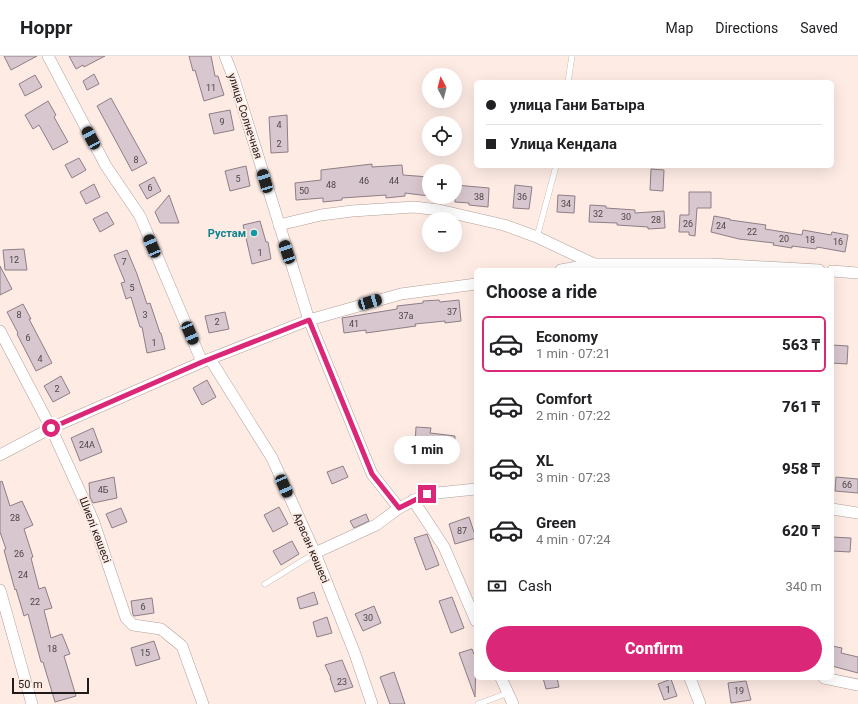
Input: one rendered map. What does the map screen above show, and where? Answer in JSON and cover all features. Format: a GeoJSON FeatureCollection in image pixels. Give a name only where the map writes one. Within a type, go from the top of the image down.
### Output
{"type":"FeatureCollection","features":[{"type":"Feature","properties":{"kind":"street","name":"Арасан көшесі"},"geometry":{"type":"LineString","coordinates":[[48,56],[106,166],[140,216],[206,360],[272,458],[315,553],[355,654],[372,704]]}},
{"type":"Feature","properties":{"kind":"street","name":"улица Солнечная"},"geometry":{"type":"LineString","coordinates":[[225,56],[234,79],[309,320],[372,474],[399,508]]}},
{"type":"Feature","properties":{"kind":"street"},"geometry":{"type":"LineString","coordinates":[[279,225],[321,215],[352,210],[414,207],[439,210],[504,225],[537,237],[594,264]]}},
{"type":"Feature","properties":{"kind":"street"},"geometry":{"type":"LineString","coordinates":[[573,268],[594,264],[711,264],[782,268]]}},
{"type":"Feature","properties":{"kind":"street"},"geometry":{"type":"LineString","coordinates":[[834,271],[858,273]]}},
{"type":"Feature","properties":{"kind":"street"},"geometry":{"type":"LineString","coordinates":[[0,455],[51,428],[206,360],[309,320],[401,294],[474,284]]}},
{"type":"Feature","properties":{"kind":"street","name":"Шиелі көшесі"},"geometry":{"type":"LineString","coordinates":[[0,331],[51,428],[93,520],[126,618],[133,625],[161,629],[182,646],[203,704]]}},
{"type":"Feature","properties":{"kind":"street"},"geometry":{"type":"LineString","coordinates":[[315,553],[376,526],[399,508],[427,494],[474,489]]}},
{"type":"Feature","properties":{"kind":"street"},"geometry":{"type":"LineString","coordinates":[[413,500],[444,547],[474,616]]}},
{"type":"Feature","properties":{"kind":"street"},"geometry":{"type":"LineString","coordinates":[[834,509],[858,513]]}},
{"type":"Feature","properties":{"kind":"street"},"geometry":{"type":"LineString","coordinates":[[0,590],[32,704]]}},
{"type":"Feature","properties":{"kind":"street"},"geometry":{"type":"LineString","coordinates":[[502,680],[512,704]]}},
{"type":"Feature","properties":{"kind":"street"},"geometry":{"type":"LineString","coordinates":[[691,680],[700,704]]}},
{"type":"Feature","properties":{"kind":"street"},"geometry":{"type":"LineString","coordinates":[[834,680],[858,685]]}},
{"type":"Feature","properties":{"kind":"lane"},"geometry":{"type":"LineString","coordinates":[[568,80],[572,56]]}},
{"type":"Feature","properties":{"kind":"lane"},"geometry":{"type":"LineString","coordinates":[[537,237],[555,168]]}},
{"type":"Feature","properties":{"kind":"lane"},"geometry":{"type":"LineString","coordinates":[[265,584],[315,553]]}},
{"type":"Feature","properties":{"kind":"lane"},"geometry":{"type":"LineString","coordinates":[[478,704],[508,693]]}},
{"type":"Feature","properties":{"kind":"building"},"geometry":{"type":"Polygon","coordinates":[[[4,56],[37,56],[11,70],[4,56]]]}},
{"type":"Feature","properties":{"kind":"building"},"geometry":{"type":"Polygon","coordinates":[[[69,56],[105,56],[84,67],[83,65],[76,69],[69,56]]]}},
{"type":"Feature","properties":{"kind":"building"},"geometry":{"type":"Polygon","coordinates":[[[189,56],[211,56],[215,76],[218,76],[224,95],[204,101],[195,70],[193,71],[189,56]]]}},
{"type":"Feature","properties":{"kind":"building"},"geometry":{"type":"Polygon","coordinates":[[[94,74],[99,84],[87,90],[83,81],[94,74]]]}},
{"type":"Feature","properties":{"kind":"building"},"geometry":{"type":"Polygon","coordinates":[[[35,75],[42,87],[25,96],[19,84],[35,75]]]}},
{"type":"Feature","properties":{"kind":"building"},"geometry":{"type":"Polygon","coordinates":[[[111,98],[147,163],[132,171],[97,106],[111,98]]]}},
{"type":"Feature","properties":{"kind":"building"},"geometry":{"type":"Polygon","coordinates":[[[48,101],[56,115],[54,117],[68,142],[53,150],[39,125],[33,129],[25,115],[48,101]]]}},
{"type":"Feature","properties":{"kind":"building"},"geometry":{"type":"Polygon","coordinates":[[[230,110],[234,130],[214,134],[209,114],[230,110]]]}},
{"type":"Feature","properties":{"kind":"building"},"geometry":{"type":"Polygon","coordinates":[[[287,115],[288,152],[271,153],[269,117],[287,115]]]}},
{"type":"Feature","properties":{"kind":"building"},"geometry":{"type":"Polygon","coordinates":[[[79,158],[86,170],[72,178],[65,165],[79,158]]]}},
{"type":"Feature","properties":{"kind":"building"},"geometry":{"type":"Polygon","coordinates":[[[372,164],[372,167],[402,165],[403,175],[422,176],[422,195],[405,193],[405,196],[386,198],[386,195],[342,198],[342,200],[323,202],[323,198],[296,200],[295,183],[321,180],[321,170],[372,164]]]}},
{"type":"Feature","properties":{"kind":"building"},"geometry":{"type":"Polygon","coordinates":[[[246,166],[250,186],[230,191],[225,171],[246,166]]]}},
{"type":"Feature","properties":{"kind":"building"},"geometry":{"type":"Polygon","coordinates":[[[651,169],[664,170],[663,191],[650,190],[651,169]]]}},
{"type":"Feature","properties":{"kind":"building"},"geometry":{"type":"Polygon","coordinates":[[[154,177],[161,191],[147,199],[139,185],[154,177]]]}},
{"type":"Feature","properties":{"kind":"building"},"geometry":{"type":"Polygon","coordinates":[[[94,184],[100,197],[86,204],[80,192],[94,184]]]}},
{"type":"Feature","properties":{"kind":"building"},"geometry":{"type":"Polygon","coordinates":[[[515,185],[532,187],[529,209],[513,208],[515,185]]]}},
{"type":"Feature","properties":{"kind":"building"},"geometry":{"type":"Polygon","coordinates":[[[462,186],[489,188],[488,207],[469,205],[469,203],[462,202],[462,186]]]}},
{"type":"Feature","properties":{"kind":"building"},"geometry":{"type":"Polygon","coordinates":[[[689,192],[711,192],[711,208],[697,208],[695,236],[689,235],[689,232],[679,232],[680,215],[689,215],[689,192]]]}},
{"type":"Feature","properties":{"kind":"building"},"geometry":{"type":"Polygon","coordinates":[[[169,195],[179,223],[160,223],[155,212],[169,195]]]}},
{"type":"Feature","properties":{"kind":"building"},"geometry":{"type":"Polygon","coordinates":[[[558,195],[575,196],[574,213],[557,212],[558,195]]]}},
{"type":"Feature","properties":{"kind":"building"},"geometry":{"type":"Polygon","coordinates":[[[590,205],[606,206],[606,208],[635,210],[635,213],[664,211],[665,228],[648,229],[648,227],[617,225],[617,223],[589,222],[590,205]]]}},
{"type":"Feature","properties":{"kind":"building"},"geometry":{"type":"Polygon","coordinates":[[[107,212],[114,224],[100,232],[93,219],[107,212]]]}},
{"type":"Feature","properties":{"kind":"building"},"geometry":{"type":"Polygon","coordinates":[[[714,216],[730,220],[766,225],[765,229],[802,235],[803,230],[831,235],[832,232],[848,235],[845,252],[817,247],[816,249],[792,246],[792,248],[773,245],[774,243],[739,239],[711,232],[714,216]]]}},
{"type":"Feature","properties":{"kind":"building"},"geometry":{"type":"Polygon","coordinates":[[[260,221],[266,242],[268,242],[271,259],[252,264],[243,225],[260,221]]]}},
{"type":"Feature","properties":{"kind":"building"},"geometry":{"type":"Polygon","coordinates":[[[24,249],[27,270],[5,270],[3,250],[24,249]]]}},
{"type":"Feature","properties":{"kind":"building"},"geometry":{"type":"Polygon","coordinates":[[[127,250],[147,304],[150,303],[165,349],[147,353],[142,327],[140,327],[131,297],[126,299],[121,283],[125,282],[114,255],[127,250]]]}},
{"type":"Feature","properties":{"kind":"building"},"geometry":{"type":"Polygon","coordinates":[[[0,266],[12,289],[0,295],[0,266]]]}},
{"type":"Feature","properties":{"kind":"building"},"geometry":{"type":"Polygon","coordinates":[[[439,300],[440,302],[459,300],[461,321],[415,324],[416,326],[366,333],[366,330],[344,333],[342,318],[397,309],[397,306],[423,303],[423,301],[439,300]]]}},
{"type":"Feature","properties":{"kind":"building"},"geometry":{"type":"Polygon","coordinates":[[[23,304],[31,319],[29,319],[52,363],[36,371],[7,312],[23,304]]]}},
{"type":"Feature","properties":{"kind":"building"},"geometry":{"type":"Polygon","coordinates":[[[225,312],[229,329],[209,333],[205,316],[225,312]]]}},
{"type":"Feature","properties":{"kind":"building"},"geometry":{"type":"Polygon","coordinates":[[[834,345],[848,346],[847,364],[834,363],[834,345]]]}},
{"type":"Feature","properties":{"kind":"building"},"geometry":{"type":"Polygon","coordinates":[[[61,376],[70,393],[53,402],[44,386],[61,376]]]}},
{"type":"Feature","properties":{"kind":"building"},"geometry":{"type":"Polygon","coordinates":[[[207,380],[216,397],[202,405],[193,388],[207,380]]]}},
{"type":"Feature","properties":{"kind":"building"},"geometry":{"type":"Polygon","coordinates":[[[416,427],[431,428],[430,433],[455,436],[454,450],[436,448],[437,445],[415,444],[416,427]]]}},
{"type":"Feature","properties":{"kind":"building"},"geometry":{"type":"Polygon","coordinates":[[[93,428],[102,452],[80,461],[71,438],[93,428]]]}},
{"type":"Feature","properties":{"kind":"building"},"geometry":{"type":"Polygon","coordinates":[[[343,466],[348,477],[332,484],[327,472],[343,466]]]}},
{"type":"Feature","properties":{"kind":"building"},"geometry":{"type":"Polygon","coordinates":[[[114,477],[117,498],[93,503],[90,497],[89,483],[114,477]]]}},
{"type":"Feature","properties":{"kind":"building"},"geometry":{"type":"Polygon","coordinates":[[[836,477],[858,479],[858,493],[835,491],[836,477]]]}},
{"type":"Feature","properties":{"kind":"building"},"geometry":{"type":"Polygon","coordinates":[[[2,481],[10,506],[22,501],[33,525],[24,529],[33,557],[31,558],[39,589],[45,587],[52,608],[44,610],[51,638],[62,634],[70,654],[64,656],[76,696],[55,702],[43,662],[41,662],[28,614],[24,616],[16,589],[15,590],[4,550],[6,549],[0,532],[0,482],[2,481]]]}},
{"type":"Feature","properties":{"kind":"building"},"geometry":{"type":"Polygon","coordinates":[[[279,507],[288,524],[273,532],[264,515],[279,507]]]}},
{"type":"Feature","properties":{"kind":"building"},"geometry":{"type":"Polygon","coordinates":[[[121,508],[127,522],[112,528],[106,514],[121,508]]]}},
{"type":"Feature","properties":{"kind":"building"},"geometry":{"type":"Polygon","coordinates":[[[366,514],[369,521],[354,528],[350,521],[366,514]]]}},
{"type":"Feature","properties":{"kind":"building"},"geometry":{"type":"Polygon","coordinates":[[[469,517],[474,532],[474,539],[455,544],[449,524],[469,517]]]}},
{"type":"Feature","properties":{"kind":"building"},"geometry":{"type":"Polygon","coordinates":[[[427,534],[439,565],[426,570],[414,538],[427,534]]]}},
{"type":"Feature","properties":{"kind":"building"},"geometry":{"type":"Polygon","coordinates":[[[834,537],[851,538],[850,552],[834,551],[834,537]]]}},
{"type":"Feature","properties":{"kind":"building"},"geometry":{"type":"Polygon","coordinates":[[[292,541],[299,554],[281,565],[273,551],[292,541]]]}},
{"type":"Feature","properties":{"kind":"building"},"geometry":{"type":"Polygon","coordinates":[[[314,592],[318,604],[300,609],[297,598],[314,592]]]}},
{"type":"Feature","properties":{"kind":"building"},"geometry":{"type":"Polygon","coordinates":[[[452,597],[464,628],[451,633],[439,601],[452,597]]]}},
{"type":"Feature","properties":{"kind":"building"},"geometry":{"type":"Polygon","coordinates":[[[152,598],[154,613],[133,615],[131,601],[152,598]]]}},
{"type":"Feature","properties":{"kind":"building"},"geometry":{"type":"Polygon","coordinates":[[[374,606],[381,623],[363,631],[355,614],[374,606]]]}},
{"type":"Feature","properties":{"kind":"building"},"geometry":{"type":"Polygon","coordinates":[[[327,617],[332,633],[317,637],[313,622],[327,617]]]}},
{"type":"Feature","properties":{"kind":"building"},"geometry":{"type":"Polygon","coordinates":[[[154,641],[160,659],[136,666],[131,648],[154,641]]]}},
{"type":"Feature","properties":{"kind":"building"},"geometry":{"type":"Polygon","coordinates":[[[834,646],[842,648],[841,653],[858,657],[858,673],[834,667],[834,646]]]}},
{"type":"Feature","properties":{"kind":"building"},"geometry":{"type":"Polygon","coordinates":[[[472,649],[474,654],[475,697],[459,653],[472,649]]]}},
{"type":"Feature","properties":{"kind":"building"},"geometry":{"type":"Polygon","coordinates":[[[342,660],[353,687],[335,692],[325,665],[342,660]]]}},
{"type":"Feature","properties":{"kind":"building"},"geometry":{"type":"Polygon","coordinates":[[[394,672],[405,704],[390,704],[380,677],[394,672]]]}},
{"type":"Feature","properties":{"kind":"building"},"geometry":{"type":"Polygon","coordinates":[[[544,680],[557,680],[559,687],[546,689],[544,680]]]}},
{"type":"Feature","properties":{"kind":"building"},"geometry":{"type":"Polygon","coordinates":[[[671,680],[677,696],[664,700],[658,684],[671,680]]]}},
{"type":"Feature","properties":{"kind":"building"},"geometry":{"type":"Polygon","coordinates":[[[746,681],[751,700],[731,703],[728,683],[746,681]]]}},
{"type":"Feature","properties":{"kind":"place","name":"Рустам"},"geometry":{"type":"Point","coordinates":[254,233]}},
{"type":"Feature","properties":{"kind":"route"},"geometry":{"type":"LineString","coordinates":[[51,428],[202,362],[309,320],[372,474],[399,508],[427,494]]}}]}
